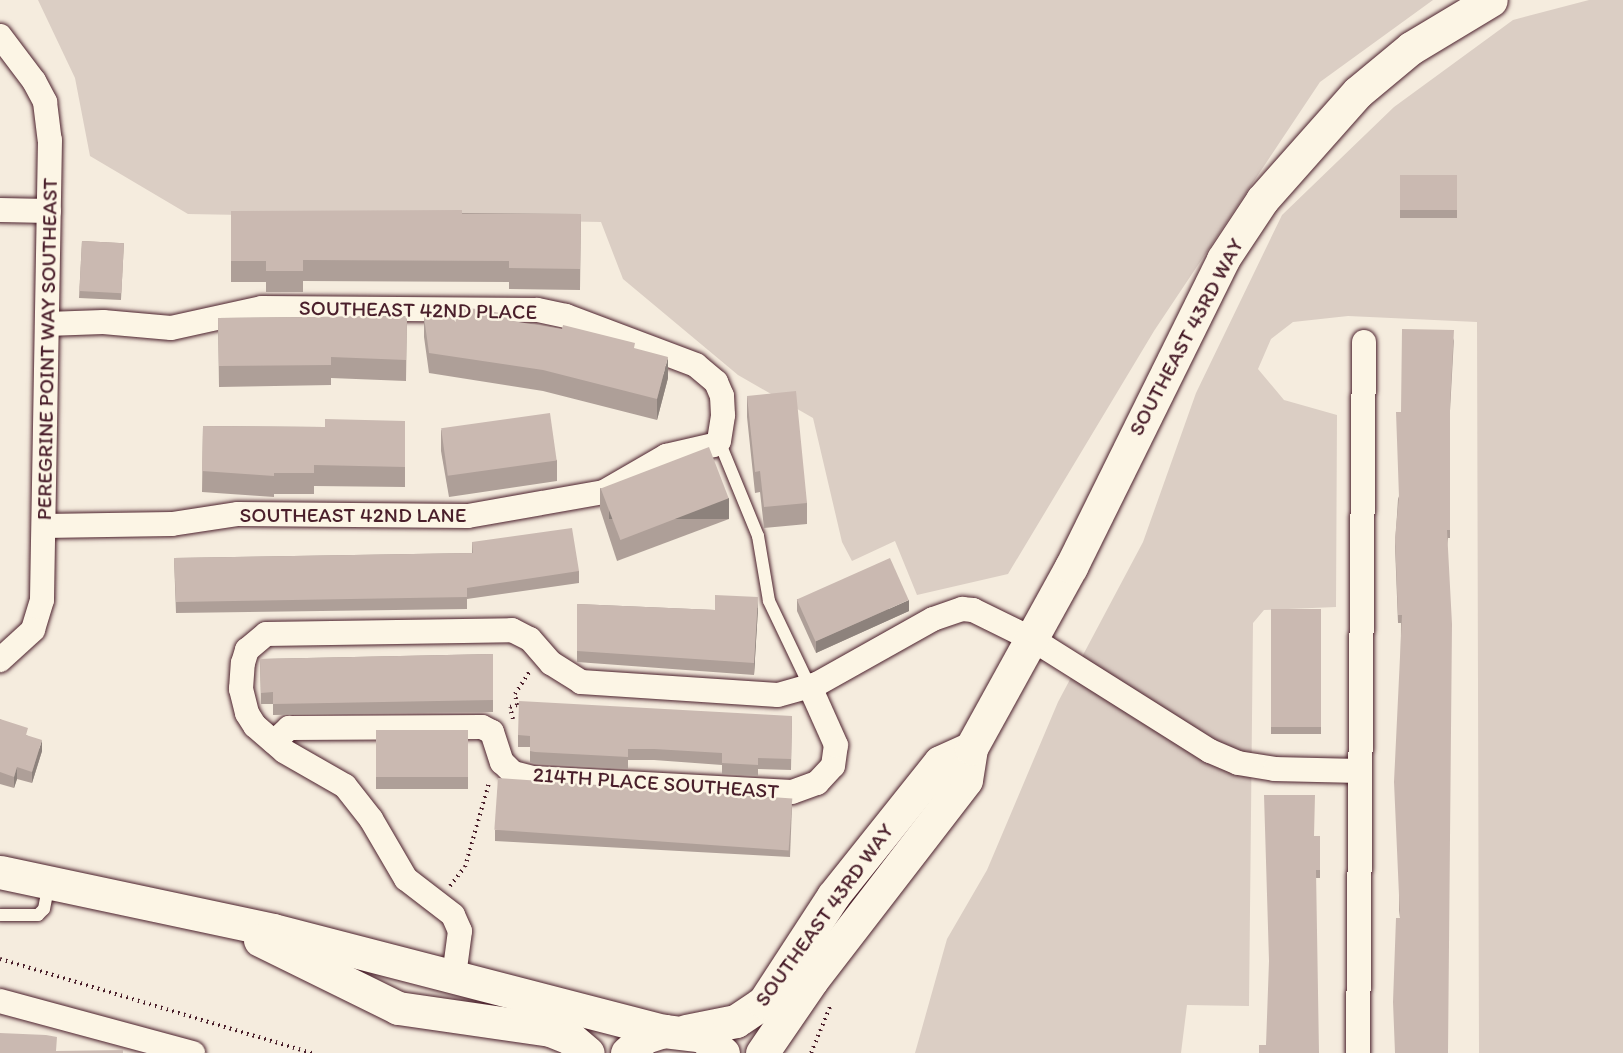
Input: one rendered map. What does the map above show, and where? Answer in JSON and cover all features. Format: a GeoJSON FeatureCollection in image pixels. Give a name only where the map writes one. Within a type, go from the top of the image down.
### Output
{"type":"FeatureCollection","features":[{"type":"Feature","properties":{"kind":"main road","name":"SOUTHEAST 43RD WAY"},"geometry":{"type":"LineString","coordinates":[[762,1053],[837,948],[966,780],[971,748],[1032,639],[1223,259],[1262,200],[1358,92],[1438,30],[1491,0]]}},
{"type":"Feature","properties":{"kind":"main road","name":"SOUTHEAST 43RD WAY"},"geometry":{"type":"LineString","coordinates":[[675,1031],[736,1021],[764,1002],[833,896],[939,762],[971,748]]}},
{"type":"Feature","properties":{"kind":"main road"},"geometry":{"type":"LineString","coordinates":[[0,872],[214,921],[273,930],[702,1036],[723,1053]]}},
{"type":"Feature","properties":{"kind":"main road"},"geometry":{"type":"LineString","coordinates":[[214,921],[398,1008],[550,1030],[570,1038],[588,1053]]}},
{"type":"Feature","properties":{"kind":"main road"},"geometry":{"type":"LineString","coordinates":[[789,1053],[837,948]]}},
{"type":"Feature","properties":{"kind":"main road"},"geometry":{"type":"LineString","coordinates":[[627,1053],[645,1037],[675,1031]]}},
{"type":"Feature","properties":{"kind":"street","name":"PEREGRINE POINT WAY SOUTHEAST"},"geometry":{"type":"LineString","coordinates":[[0,36],[34,81],[45,102],[49,122],[44,526],[40,616],[20,645],[0,660]]}},
{"type":"Feature","properties":{"kind":"street"},"geometry":{"type":"LineString","coordinates":[[0,210],[49,211]]}},
{"type":"Feature","properties":{"kind":"street","name":"SOUTHEAST 42ND PLACE"},"geometry":{"type":"LineString","coordinates":[[47,324],[103,322],[171,328],[262,308],[550,313],[684,361],[707,374],[722,396],[719,441]]}},
{"type":"Feature","properties":{"kind":"street"},"geometry":{"type":"LineString","coordinates":[[1358,1053],[1364,342]]}},
{"type":"Feature","properties":{"kind":"street","name":"SOUTHEAST 42ND LANE"},"geometry":{"type":"LineString","coordinates":[[44,526],[171,524],[238,514],[468,516],[604,492],[666,456],[719,441]]}},
{"type":"Feature","properties":{"kind":"street"},"geometry":{"type":"LineString","coordinates":[[454,976],[460,931],[453,915],[406,879],[371,819],[345,786],[274,742],[247,713],[241,689],[247,650],[266,634],[512,630],[530,639],[551,663],[582,682],[778,695],[810,687],[933,619],[962,609],[983,613],[1032,639],[1210,751],[1238,764],[1275,769],[1359,771]]}},
{"type":"Feature","properties":{"kind":"street","name":"214TH PLACE SOUTHEAST"},"geometry":{"type":"LineString","coordinates":[[274,742],[289,728],[482,727],[492,732],[502,762],[513,773],[533,778],[792,792],[817,783],[833,766],[836,745],[810,687]]}},
{"type":"Feature","properties":{"kind":"street"},"geometry":{"type":"LineString","coordinates":[[0,1001],[193,1053]]}},
{"type":"Feature","properties":{"kind":"lane"},"geometry":{"type":"LineString","coordinates":[[719,441],[758,536],[769,602],[810,687]]}},
{"type":"Feature","properties":{"kind":"lane"},"geometry":{"type":"LineString","coordinates":[[0,915],[38,915],[44,909],[49,884]]}},
{"type":"Feature","properties":{"kind":"path"},"geometry":{"type":"LineString","coordinates":[[0,959],[312,1053]]}},
{"type":"Feature","properties":{"kind":"shaded area"},"geometry":{"type":"Polygon","coordinates":[[[38,0],[1433,0],[1320,82],[1154,331],[1008,574],[917,595],[895,541],[852,561],[842,542],[813,418],[738,375],[623,279],[601,222],[188,214],[90,156],[75,78],[38,0]]]}},
{"type":"Feature","properties":{"kind":"shaded area"},"geometry":{"type":"Polygon","coordinates":[[[1589,0],[1623,0],[1623,1053],[1479,1053],[1477,322],[1348,316],[1293,322],[1271,339],[1258,369],[1284,400],[1337,415],[1336,607],[1264,610],[1253,623],[1249,1006],[1187,1005],[1181,1053],[915,1053],[947,939],[987,870],[1058,702],[1143,542],[1196,393],[1282,215],[1394,107],[1513,20],[1589,0]]]}},
{"type":"Feature","properties":{"kind":"building"},"geometry":{"type":"Polygon","coordinates":[[[1400,175],[1457,175],[1457,210],[1400,210],[1400,175]]]}},
{"type":"Feature","properties":{"kind":"building"},"geometry":{"type":"Polygon","coordinates":[[[462,210],[462,214],[581,214],[580,269],[509,268],[509,261],[303,260],[303,271],[266,271],[266,261],[231,261],[231,211],[462,210]]]}},
{"type":"Feature","properties":{"kind":"building"},"geometry":{"type":"Polygon","coordinates":[[[82,241],[124,243],[121,293],[79,291],[82,241]]]}},
{"type":"Feature","properties":{"kind":"building"},"geometry":{"type":"Polygon","coordinates":[[[438,305],[512,315],[512,321],[562,329],[563,325],[635,343],[634,348],[668,357],[657,399],[543,370],[429,353],[424,317],[436,317],[438,305]]]}},
{"type":"Feature","properties":{"kind":"building"},"geometry":{"type":"Polygon","coordinates":[[[407,316],[406,360],[331,357],[331,365],[219,366],[218,318],[407,316]]]}},
{"type":"Feature","properties":{"kind":"building"},"geometry":{"type":"Polygon","coordinates":[[[1402,329],[1454,330],[1450,404],[1450,530],[1447,530],[1452,624],[1448,1053],[1395,1053],[1393,1002],[1396,918],[1400,918],[1394,782],[1402,615],[1398,615],[1395,538],[1399,497],[1396,412],[1401,412],[1402,329]]]}},
{"type":"Feature","properties":{"kind":"building"},"geometry":{"type":"Polygon","coordinates":[[[796,391],[807,503],[764,507],[760,471],[755,472],[747,396],[796,391]]]}},
{"type":"Feature","properties":{"kind":"building"},"geometry":{"type":"Polygon","coordinates":[[[550,413],[557,461],[448,476],[441,428],[550,413]]]}},
{"type":"Feature","properties":{"kind":"building"},"geometry":{"type":"Polygon","coordinates":[[[325,419],[405,421],[405,467],[314,465],[314,473],[274,473],[274,476],[202,471],[203,426],[325,427],[325,419]]]}},
{"type":"Feature","properties":{"kind":"building"},"geometry":{"type":"Polygon","coordinates":[[[709,447],[729,498],[620,540],[601,489],[709,447]]]}},
{"type":"Feature","properties":{"kind":"building"},"geometry":{"type":"Polygon","coordinates":[[[572,528],[579,571],[467,588],[467,597],[176,602],[174,558],[473,553],[472,542],[572,528]]]}},
{"type":"Feature","properties":{"kind":"building"},"geometry":{"type":"Polygon","coordinates":[[[890,558],[909,600],[816,642],[797,599],[890,558]]]}},
{"type":"Feature","properties":{"kind":"building"},"geometry":{"type":"Polygon","coordinates":[[[715,595],[758,597],[754,663],[577,651],[577,604],[715,610],[715,595]]]}},
{"type":"Feature","properties":{"kind":"building"},"geometry":{"type":"Polygon","coordinates":[[[1271,609],[1321,609],[1321,727],[1271,727],[1271,609]]]}},
{"type":"Feature","properties":{"kind":"building"},"geometry":{"type":"Polygon","coordinates":[[[493,654],[493,700],[273,704],[273,692],[261,693],[260,659],[493,654]]]}},
{"type":"Feature","properties":{"kind":"building"},"geometry":{"type":"Polygon","coordinates":[[[519,701],[792,716],[791,759],[758,758],[758,765],[722,763],[722,753],[628,749],[628,757],[530,751],[530,736],[518,735],[519,701]]]}},
{"type":"Feature","properties":{"kind":"building"},"geometry":{"type":"Polygon","coordinates":[[[0,719],[28,728],[26,735],[42,740],[32,772],[17,767],[14,777],[0,772],[0,719]]]}},
{"type":"Feature","properties":{"kind":"building"},"geometry":{"type":"Polygon","coordinates":[[[376,730],[468,730],[468,777],[376,777],[376,730]]]}},
{"type":"Feature","properties":{"kind":"building"},"geometry":{"type":"Polygon","coordinates":[[[498,778],[792,799],[789,850],[494,830],[498,778]]]}},
{"type":"Feature","properties":{"kind":"building"},"geometry":{"type":"Polygon","coordinates":[[[1264,795],[1315,795],[1314,836],[1320,836],[1320,870],[1316,870],[1319,1053],[1259,1053],[1259,1045],[1266,1045],[1269,961],[1264,795]]]}},
{"type":"Feature","properties":{"kind":"building"},"geometry":{"type":"Polygon","coordinates":[[[0,1033],[57,1037],[56,1051],[123,1050],[123,1053],[0,1053],[0,1033]]]}}]}
